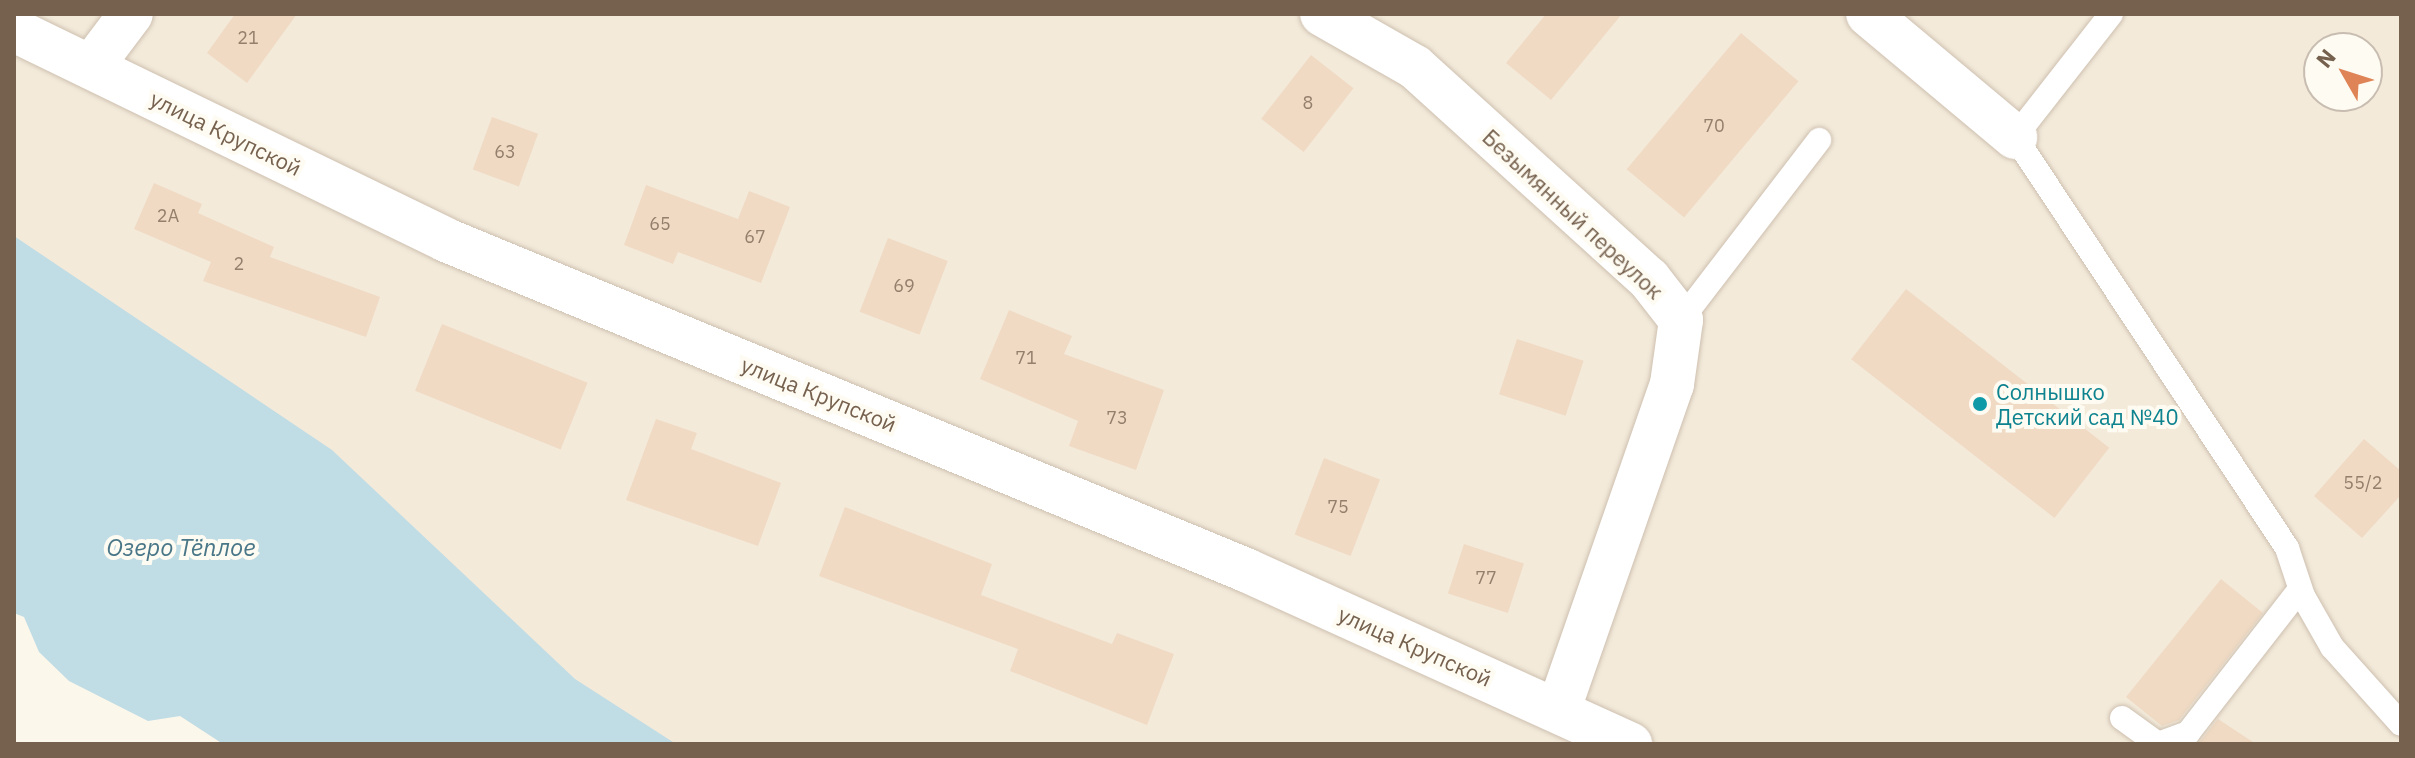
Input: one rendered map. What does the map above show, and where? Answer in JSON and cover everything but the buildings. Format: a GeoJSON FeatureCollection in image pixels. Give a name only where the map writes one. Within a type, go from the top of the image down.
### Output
{"type":"FeatureCollection","features":[{"type":"Feature","properties":{"kind":"street"},"geometry":{"type":"LineString","coordinates":[[91,67],[131,14]]}},
{"type":"Feature","properties":{"kind":"street","name":"Безымянный переулок"},"geometry":{"type":"LineString","coordinates":[[1322,14],[1415,67],[1649,279],[1681,320],[1672,384],[1558,711]]}},
{"type":"Feature","properties":{"kind":"street"},"geometry":{"type":"LineString","coordinates":[[1868,14],[2015,137]]}},
{"type":"Feature","properties":{"kind":"street","name":"улица Крупской"},"geometry":{"type":"LineString","coordinates":[[14,30],[446,240],[1246,570],[1630,744]]}},
{"type":"Feature","properties":{"kind":"lane"},"geometry":{"type":"LineString","coordinates":[[2111,14],[2015,137],[2279,535],[2300,589],[2332,647],[2401,724]]}},
{"type":"Feature","properties":{"kind":"lane"},"geometry":{"type":"LineString","coordinates":[[1681,320],[1819,140]]}},
{"type":"Feature","properties":{"kind":"lane"},"geometry":{"type":"LineString","coordinates":[[2122,718],[2158,744],[2188,733],[2300,589]]}},
{"type":"Feature","properties":{"kind":"shaded area"},"geometry":{"type":"Polygon","coordinates":[[[14,14],[2401,14],[2401,744],[469,744],[14,465],[14,14]]]}},
{"type":"Feature","properties":{"kind":"water","name":"Озеро Тёплое"},"geometry":{"type":"Polygon","coordinates":[[[14,236],[332,450],[575,679],[676,744],[223,744],[180,716],[148,721],[69,681],[39,652],[24,617],[14,613],[14,236]]]}},
{"type":"Feature","properties":{"kind":"place","name":"Солнышко Детский сад №40"},"geometry":{"type":"Point","coordinates":[1980,404]}}]}
